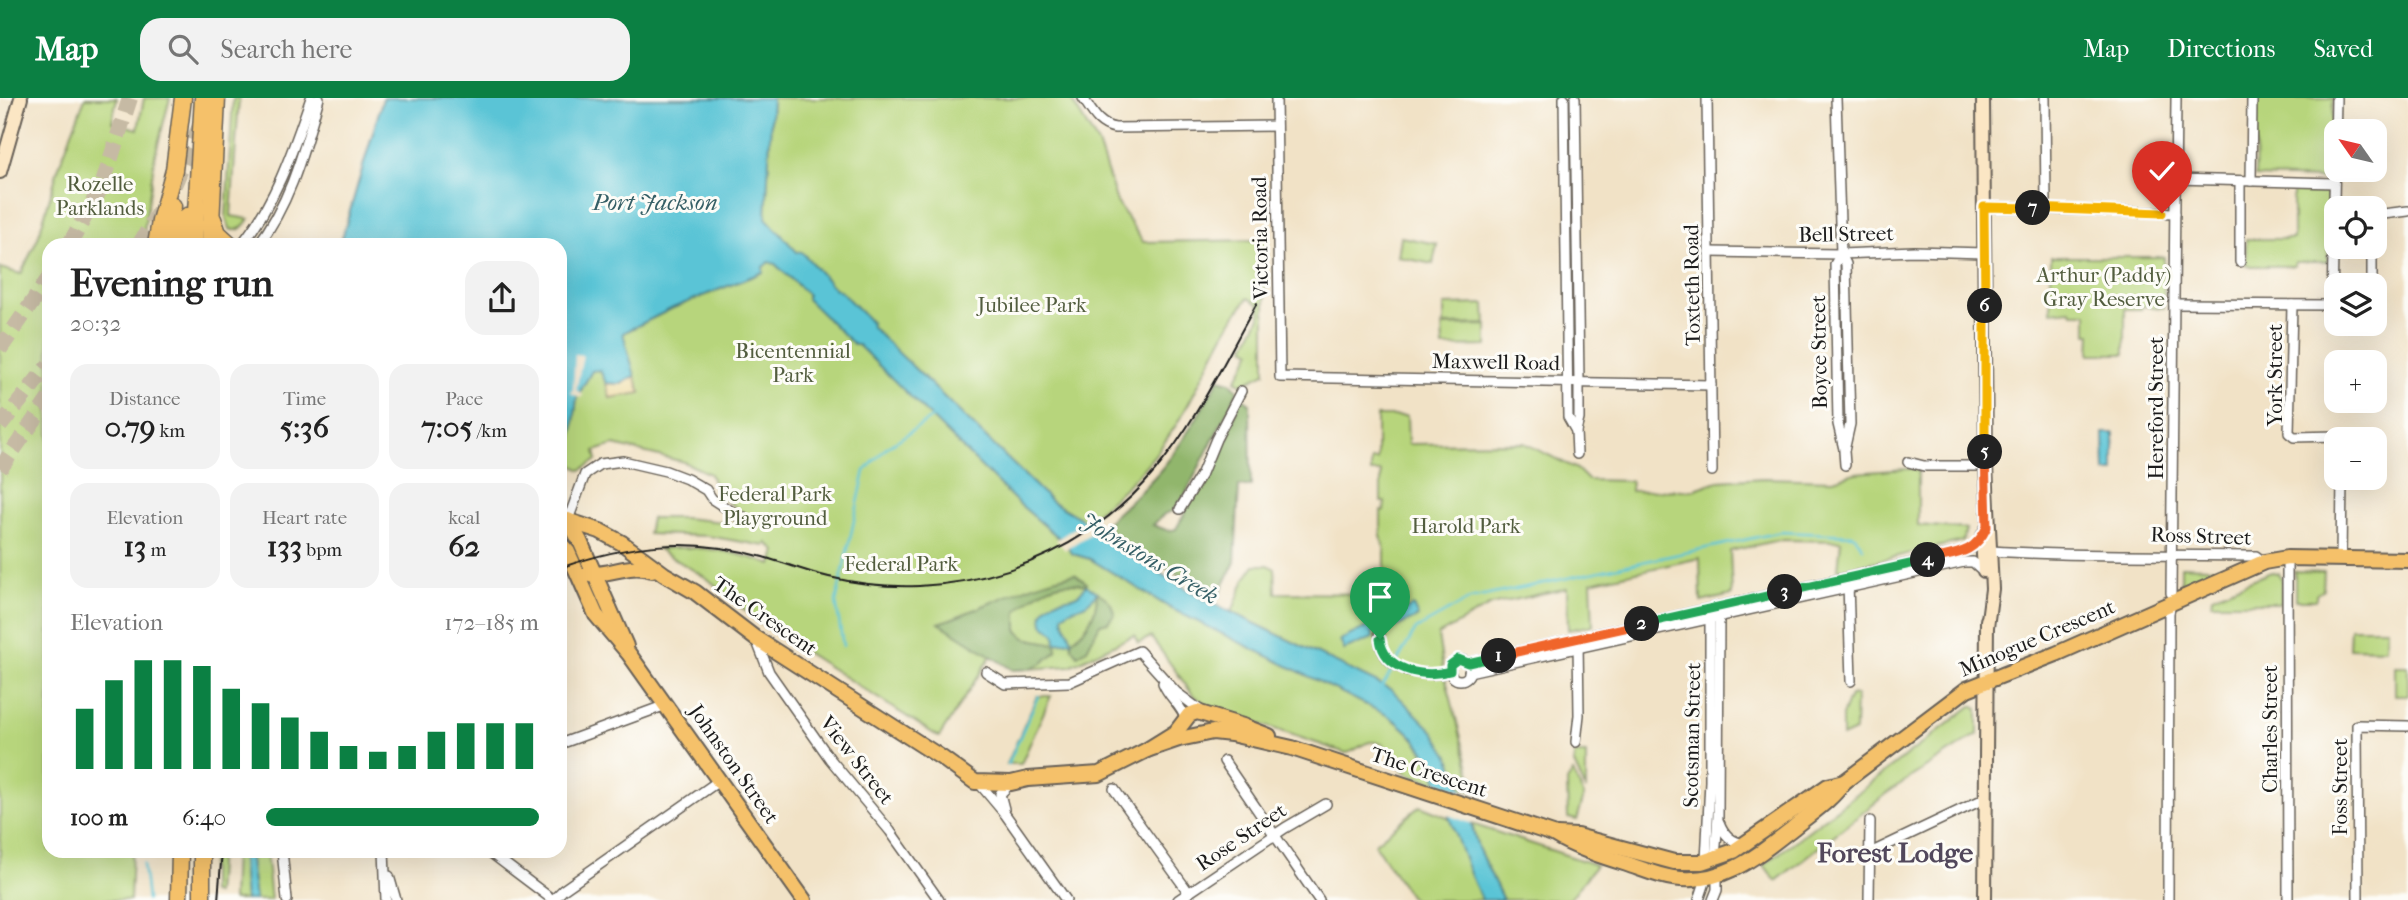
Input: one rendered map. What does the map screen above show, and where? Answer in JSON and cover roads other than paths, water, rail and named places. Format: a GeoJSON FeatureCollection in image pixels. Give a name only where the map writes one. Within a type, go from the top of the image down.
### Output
{"type":"FeatureCollection","features":[{"type":"Feature","properties":{"kind":"highway"},"geometry":{"type":"LineString","coordinates":[[169,238],[183,98]]}},
{"type":"Feature","properties":{"kind":"highway"},"geometry":{"type":"LineString","coordinates":[[195,238],[203,98]]}},
{"type":"Feature","properties":{"kind":"highway"},"geometry":{"type":"LineString","coordinates":[[210,238],[217,98]]}},
{"type":"Feature","properties":{"kind":"highway"},"geometry":{"type":"LineString","coordinates":[[183,238],[190,191],[200,163]]}},
{"type":"Feature","properties":{"kind":"highway"},"geometry":{"type":"LineString","coordinates":[[157,238],[174,170]]}},
{"type":"Feature","properties":{"kind":"highway"},"geometry":{"type":"LineString","coordinates":[[211,214],[218,233],[223,238]]}},
{"type":"Feature","properties":{"kind":"highway"},"geometry":{"type":"LineString","coordinates":[[179,900],[180,858]]}},
{"type":"Feature","properties":{"kind":"highway"},"geometry":{"type":"LineString","coordinates":[[202,858],[202,900]]}},
{"type":"Feature","properties":{"kind":"main road","name":"The Crescent"},"geometry":{"type":"LineString","coordinates":[[567,520],[616,539],[664,574],[695,592],[755,638],[942,758],[967,778],[979,783],[1011,783],[1028,779]]}},
{"type":"Feature","properties":{"kind":"main road","name":"Johnston Street"},"geometry":{"type":"LineString","coordinates":[[567,525],[594,575],[629,654]]}},
{"type":"Feature","properties":{"kind":"main road"},"geometry":{"type":"LineString","coordinates":[[567,528],[577,559],[576,569],[594,575],[636,566],[664,574]]}},
{"type":"Feature","properties":{"kind":"main road","name":"Johnston Street"},"geometry":{"type":"LineString","coordinates":[[567,550],[596,615],[629,654],[804,900]]}},
{"type":"Feature","properties":{"kind":"main road","name":"Ross Street"},"geometry":{"type":"LineString","coordinates":[[2264,562],[2287,558],[2408,560]]}},
{"type":"Feature","properties":{"kind":"main road","name":"Minogue Crescent"},"geometry":{"type":"LineString","coordinates":[[1711,877],[1737,868],[1764,850],[1834,796],[1844,782],[1967,689],[2056,654],[2171,598],[2264,562]]}},
{"type":"Feature","properties":{"kind":"main road"},"geometry":{"type":"LineString","coordinates":[[1194,712],[1206,714],[1211,726],[1203,735],[1190,732],[1186,721],[1194,712]]}},
{"type":"Feature","properties":{"kind":"main road","name":"The Crescent"},"geometry":{"type":"LineString","coordinates":[[1206,714],[1254,729],[1292,748]]}},
{"type":"Feature","properties":{"kind":"main road","name":"The Crescent"},"geometry":{"type":"LineString","coordinates":[[942,758],[983,776],[1028,779],[1097,775],[1147,750],[1176,732],[1186,721]]}},
{"type":"Feature","properties":{"kind":"main road","name":"The Crescent"},"geometry":{"type":"LineString","coordinates":[[1147,750],[1179,739],[1213,732],[1226,733],[1292,748],[1553,834],[1577,836],[1667,861],[1688,863],[1711,860]]}},
{"type":"Feature","properties":{"kind":"main road","name":"Minogue Crescent"},"geometry":{"type":"LineString","coordinates":[[1711,860],[1745,844],[1828,786],[1844,782]]}},
{"type":"Feature","properties":{"kind":"main road","name":"The Crescent"},"geometry":{"type":"LineString","coordinates":[[1553,834],[1574,847],[1655,873],[1684,879],[1711,877]]}},
{"type":"Feature","properties":{"kind":"main road"},"geometry":{"type":"LineString","coordinates":[[1711,860],[1711,877]]}},
{"type":"Feature","properties":{"kind":"street"},"geometry":{"type":"LineString","coordinates":[[0,172],[21,98]]}},
{"type":"Feature","properties":{"kind":"street"},"geometry":{"type":"LineString","coordinates":[[246,238],[276,190],[311,98]]}},
{"type":"Feature","properties":{"kind":"street"},"geometry":{"type":"LineString","coordinates":[[263,238],[275,221],[291,187],[319,98]]}},
{"type":"Feature","properties":{"kind":"street"},"geometry":{"type":"LineString","coordinates":[[1083,98],[1104,125],[1115,128],[1276,126]]}},
{"type":"Feature","properties":{"kind":"street","name":"Victoria Road"},"geometry":{"type":"LineString","coordinates":[[1276,98],[1280,377]]}},
{"type":"Feature","properties":{"kind":"street"},"geometry":{"type":"LineString","coordinates":[[1564,98],[1568,418],[1576,431]]}},
{"type":"Feature","properties":{"kind":"street"},"geometry":{"type":"LineString","coordinates":[[1574,98],[1580,419],[1576,431],[1577,453]]}},
{"type":"Feature","properties":{"kind":"street","name":"Toxteth Road"},"geometry":{"type":"LineString","coordinates":[[1707,98],[1712,471]]}},
{"type":"Feature","properties":{"kind":"street","name":"Boyce Street"},"geometry":{"type":"LineString","coordinates":[[1836,98],[1841,254],[1846,264],[1850,424],[1844,451],[1845,465]]}},
{"type":"Feature","properties":{"kind":"street"},"geometry":{"type":"LineString","coordinates":[[1983,98],[1986,466],[1984,572],[1987,627],[1985,900]]}},
{"type":"Feature","properties":{"kind":"street"},"geometry":{"type":"LineString","coordinates":[[2045,98],[2046,208]]}},
{"type":"Feature","properties":{"kind":"street","name":"Hereford Street"},"geometry":{"type":"LineString","coordinates":[[2168,900],[2176,98]]}},
{"type":"Feature","properties":{"kind":"street"},"geometry":{"type":"LineString","coordinates":[[2251,181],[2252,98]]}},
{"type":"Feature","properties":{"kind":"street"},"geometry":{"type":"LineString","coordinates":[[2334,196],[2336,98]]}},
{"type":"Feature","properties":{"kind":"street"},"geometry":{"type":"LineString","coordinates":[[1564,149],[1575,149]]}},
{"type":"Feature","properties":{"kind":"street"},"geometry":{"type":"LineString","coordinates":[[2175,179],[2334,183]]}},
{"type":"Feature","properties":{"kind":"street"},"geometry":{"type":"LineString","coordinates":[[2240,181],[2240,262]]}},
{"type":"Feature","properties":{"kind":"street"},"geometry":{"type":"LineString","coordinates":[[1984,207],[2175,214]]}},
{"type":"Feature","properties":{"kind":"street"},"geometry":{"type":"LineString","coordinates":[[2387,214],[2408,211]]}},
{"type":"Feature","properties":{"kind":"street"},"geometry":{"type":"LineString","coordinates":[[1565,215],[1577,215]]}},
{"type":"Feature","properties":{"kind":"street","name":"Bell Street"},"geometry":{"type":"LineString","coordinates":[[1709,252],[1984,253]]}},
{"type":"Feature","properties":{"kind":"street"},"geometry":{"type":"LineString","coordinates":[[2174,304],[2324,305]]}},
{"type":"Feature","properties":{"kind":"street","name":"York Street"},"geometry":{"type":"LineString","coordinates":[[2292,305],[2289,433],[2294,437],[2324,436]]}},
{"type":"Feature","properties":{"kind":"street","name":"Maxwell Road"},"geometry":{"type":"LineString","coordinates":[[1280,377],[1710,385]]}},
{"type":"Feature","properties":{"kind":"street"},"geometry":{"type":"LineString","coordinates":[[1180,509],[1202,473],[1241,391]]}},
{"type":"Feature","properties":{"kind":"street"},"geometry":{"type":"LineString","coordinates":[[567,512],[584,474],[600,464],[623,461],[680,476],[706,490],[712,499],[721,505],[744,517]]}},
{"type":"Feature","properties":{"kind":"street"},"geometry":{"type":"LineString","coordinates":[[1908,462],[1924,466],[1986,466]]}},
{"type":"Feature","properties":{"kind":"street"},"geometry":{"type":"LineString","coordinates":[[2342,559],[2343,490]]}},
{"type":"Feature","properties":{"kind":"street"},"geometry":{"type":"LineString","coordinates":[[1985,532],[1991,537],[1992,551],[1992,589],[1987,627]]}},
{"type":"Feature","properties":{"kind":"street"},"geometry":{"type":"LineString","coordinates":[[1469,668],[1848,582],[1965,551],[1974,546],[1985,532]]}},
{"type":"Feature","properties":{"kind":"street","name":"Ross Street"},"geometry":{"type":"LineString","coordinates":[[1992,551],[2050,555],[2256,556],[2264,562]]}},
{"type":"Feature","properties":{"kind":"street","name":"Charles Street"},"geometry":{"type":"LineString","coordinates":[[2287,558],[2288,900]]}},
{"type":"Feature","properties":{"kind":"street"},"geometry":{"type":"LineString","coordinates":[[1848,582],[1965,561],[1977,563],[1984,572]]}},
{"type":"Feature","properties":{"kind":"street"},"geometry":{"type":"LineString","coordinates":[[1848,582],[1851,681]]}},
{"type":"Feature","properties":{"kind":"street"},"geometry":{"type":"LineString","coordinates":[[1380,612],[1381,645],[1391,660],[1424,675],[1450,671]]}},
{"type":"Feature","properties":{"kind":"street","name":"Scotsman Street"},"geometry":{"type":"LineString","coordinates":[[1711,860],[1718,816],[1714,613]]}},
{"type":"Feature","properties":{"kind":"street","name":"Scotsman Street"},"geometry":{"type":"LineString","coordinates":[[1711,860],[1714,613]]}},
{"type":"Feature","properties":{"kind":"street","name":"View Street"},"geometry":{"type":"LineString","coordinates":[[755,638],[769,672],[792,705],[837,768],[898,841],[939,900]]}},
{"type":"Feature","properties":{"kind":"street"},"geometry":{"type":"LineString","coordinates":[[1576,742],[1579,715],[1578,643]]}},
{"type":"Feature","properties":{"kind":"street"},"geometry":{"type":"LineString","coordinates":[[986,672],[1005,684],[1070,681],[1139,651],[1178,694],[1206,714]]}},
{"type":"Feature","properties":{"kind":"street"},"geometry":{"type":"LineString","coordinates":[[1460,659],[1469,668],[1466,677],[1458,680],[1453,677],[1450,665],[1460,659]]}},
{"type":"Feature","properties":{"kind":"street"},"geometry":{"type":"LineString","coordinates":[[1160,674],[1167,692],[1181,707],[1186,721]]}},
{"type":"Feature","properties":{"kind":"street"},"geometry":{"type":"LineString","coordinates":[[567,741],[666,705]]}},
{"type":"Feature","properties":{"kind":"street","name":"Foss Street"},"geometry":{"type":"LineString","coordinates":[[2358,900],[2357,725],[2408,726]]}},
{"type":"Feature","properties":{"kind":"street"},"geometry":{"type":"LineString","coordinates":[[1224,761],[1319,900]]}},
{"type":"Feature","properties":{"kind":"street"},"geometry":{"type":"LineString","coordinates":[[498,858],[553,900],[563,890],[720,780]]}},
{"type":"Feature","properties":{"kind":"street"},"geometry":{"type":"LineString","coordinates":[[979,783],[1005,814],[1066,900]]}},
{"type":"Feature","properties":{"kind":"street"},"geometry":{"type":"LineString","coordinates":[[1005,814],[1000,793],[1011,783]]}},
{"type":"Feature","properties":{"kind":"street"},"geometry":{"type":"LineString","coordinates":[[1114,789],[1189,893]]}},
{"type":"Feature","properties":{"kind":"street"},"geometry":{"type":"LineString","coordinates":[[1870,853],[1986,798]]}},
{"type":"Feature","properties":{"kind":"street","name":"Rose Street"},"geometry":{"type":"LineString","coordinates":[[1178,900],[1274,835],[1326,804]]}},
{"type":"Feature","properties":{"kind":"street","name":"Scotsman Street"},"geometry":{"type":"LineString","coordinates":[[1718,816],[1726,835],[1745,844]]}},
{"type":"Feature","properties":{"kind":"street"},"geometry":{"type":"LineString","coordinates":[[1869,900],[1870,821]]}},
{"type":"Feature","properties":{"kind":"street"},"geometry":{"type":"LineString","coordinates":[[283,858],[287,900]]}},
{"type":"Feature","properties":{"kind":"street"},"geometry":{"type":"LineString","coordinates":[[384,858],[386,900]]}},
{"type":"Feature","properties":{"kind":"street"},"geometry":{"type":"LineString","coordinates":[[385,858],[396,900]]}},
{"type":"Feature","properties":{"kind":"street"},"geometry":{"type":"LineString","coordinates":[[1699,900],[1711,877]]}},
{"type":"Feature","properties":{"kind":"street"},"geometry":{"type":"LineString","coordinates":[[1711,877],[1717,890],[1713,900]]}},
{"type":"Feature","properties":{"kind":"water","name":"Port Jackson"},"geometry":{"type":"Polygon","coordinates":[[[383,98],[772,98],[766,218],[797,252],[802,252],[835,289],[871,322],[872,327],[1051,501],[1085,521],[1095,535],[1204,599],[1392,690],[1434,732],[1449,756],[1462,788],[1478,848],[1503,900],[1482,900],[1464,860],[1429,760],[1413,737],[1401,726],[1387,715],[1172,609],[1090,559],[1073,554],[858,345],[854,345],[775,264],[769,262],[763,267],[763,272],[673,308],[623,333],[635,376],[621,384],[606,383],[600,370],[592,371],[577,397],[570,456],[567,457],[567,238],[342,238],[383,98]]]}},
{"type":"Feature","properties":{"kind":"water"},"geometry":{"type":"Polygon","coordinates":[[[2104,433],[2114,433],[2114,472],[2105,472],[2104,433]]]}},
{"type":"Feature","properties":{"kind":"water"},"geometry":{"type":"Polygon","coordinates":[[[1086,585],[1097,592],[1084,605],[1063,615],[1071,641],[1056,643],[1055,634],[1043,624],[1042,614],[1055,601],[1077,595],[1086,585]]]}},
{"type":"Feature","properties":{"kind":"water"},"geometry":{"type":"Polygon","coordinates":[[[1413,606],[1418,617],[1387,631],[1387,618],[1413,606]]]}},
{"type":"Feature","properties":{"kind":"water"},"geometry":{"type":"Polygon","coordinates":[[[1373,624],[1373,638],[1344,650],[1340,640],[1373,624]]]}},
{"type":"Feature","properties":{"kind":"water"},"geometry":{"type":"Polygon","coordinates":[[[242,858],[250,858],[255,900],[245,900],[242,858]]]}},
{"type":"Feature","properties":{"kind":"waterway"},"geometry":{"type":"LineString","coordinates":[[843,646],[836,602],[865,471],[886,448],[933,417]]}},
{"type":"Feature","properties":{"kind":"waterway"},"geometry":{"type":"LineString","coordinates":[[1382,687],[1416,629],[1470,599],[1781,532],[1854,535],[1863,548]]}},
{"type":"Feature","properties":{"kind":"waterway"},"geometry":{"type":"LineString","coordinates":[[1008,764],[1038,696]]}},
{"type":"Feature","properties":{"kind":"waterway"},"geometry":{"type":"LineString","coordinates":[[143,864],[147,900]]}},
{"type":"Feature","properties":{"kind":"waterway"},"geometry":{"type":"LineString","coordinates":[[355,900],[374,898]]}},
{"type":"Feature","properties":{"kind":"tunnel"},"geometry":{"type":"LineString","coordinates":[[73,238],[102,186],[130,98]]}},
{"type":"Feature","properties":{"kind":"tunnel"},"geometry":{"type":"LineString","coordinates":[[174,185],[200,126]]}},
{"type":"Feature","properties":{"kind":"tunnel"},"geometry":{"type":"LineString","coordinates":[[143,238],[161,208]]}},
{"type":"Feature","properties":{"kind":"tunnel"},"geometry":{"type":"LineString","coordinates":[[0,349],[42,288]]}},
{"type":"Feature","properties":{"kind":"tunnel"},"geometry":{"type":"LineString","coordinates":[[0,426],[42,374]]}},
{"type":"Feature","properties":{"kind":"tunnel"},"geometry":{"type":"LineString","coordinates":[[0,469],[42,409]]}},
{"type":"Feature","properties":{"kind":"tram line"},"geometry":{"type":"LineString","coordinates":[[567,566],[636,548],[686,545],[736,551],[820,575],[874,585],[919,586],[964,581],[1007,570],[1049,553],[1088,531],[1123,504],[1155,471],[1197,411],[1257,303]]}},
{"type":"Feature","properties":{"kind":"tram line"},"geometry":{"type":"LineString","coordinates":[[218,900],[221,858]]}},
{"type":"Feature","properties":{"kind":"district","name":"Forest Lodge"},"geometry":{"type":"Point","coordinates":[1895,852]}},
{"type":"Feature","properties":{"kind":"park label","name":"Rozelle Parklands"},"geometry":{"type":"Point","coordinates":[100,196]}},
{"type":"Feature","properties":{"kind":"park label","name":"Arthur (Paddy) Gray Reserve"},"geometry":{"type":"Point","coordinates":[2104,287]}},
{"type":"Feature","properties":{"kind":"park label","name":"Jubilee Park"},"geometry":{"type":"Point","coordinates":[1032,305]}},
{"type":"Feature","properties":{"kind":"park label","name":"Bicentennial Park"},"geometry":{"type":"Point","coordinates":[793,363]}},
{"type":"Feature","properties":{"kind":"park label","name":"Federal Park Playground"},"geometry":{"type":"Point","coordinates":[775,506]}},
{"type":"Feature","properties":{"kind":"park label","name":"Harold Park"},"geometry":{"type":"Point","coordinates":[1466,526]}},
{"type":"Feature","properties":{"kind":"park label","name":"Federal Park"},"geometry":{"type":"Point","coordinates":[901,564]}},
{"type":"Feature","properties":{"kind":"water label","name":"Johnstons Creek"},"geometry":{"type":"Point","coordinates":[1150,558]}}]}
